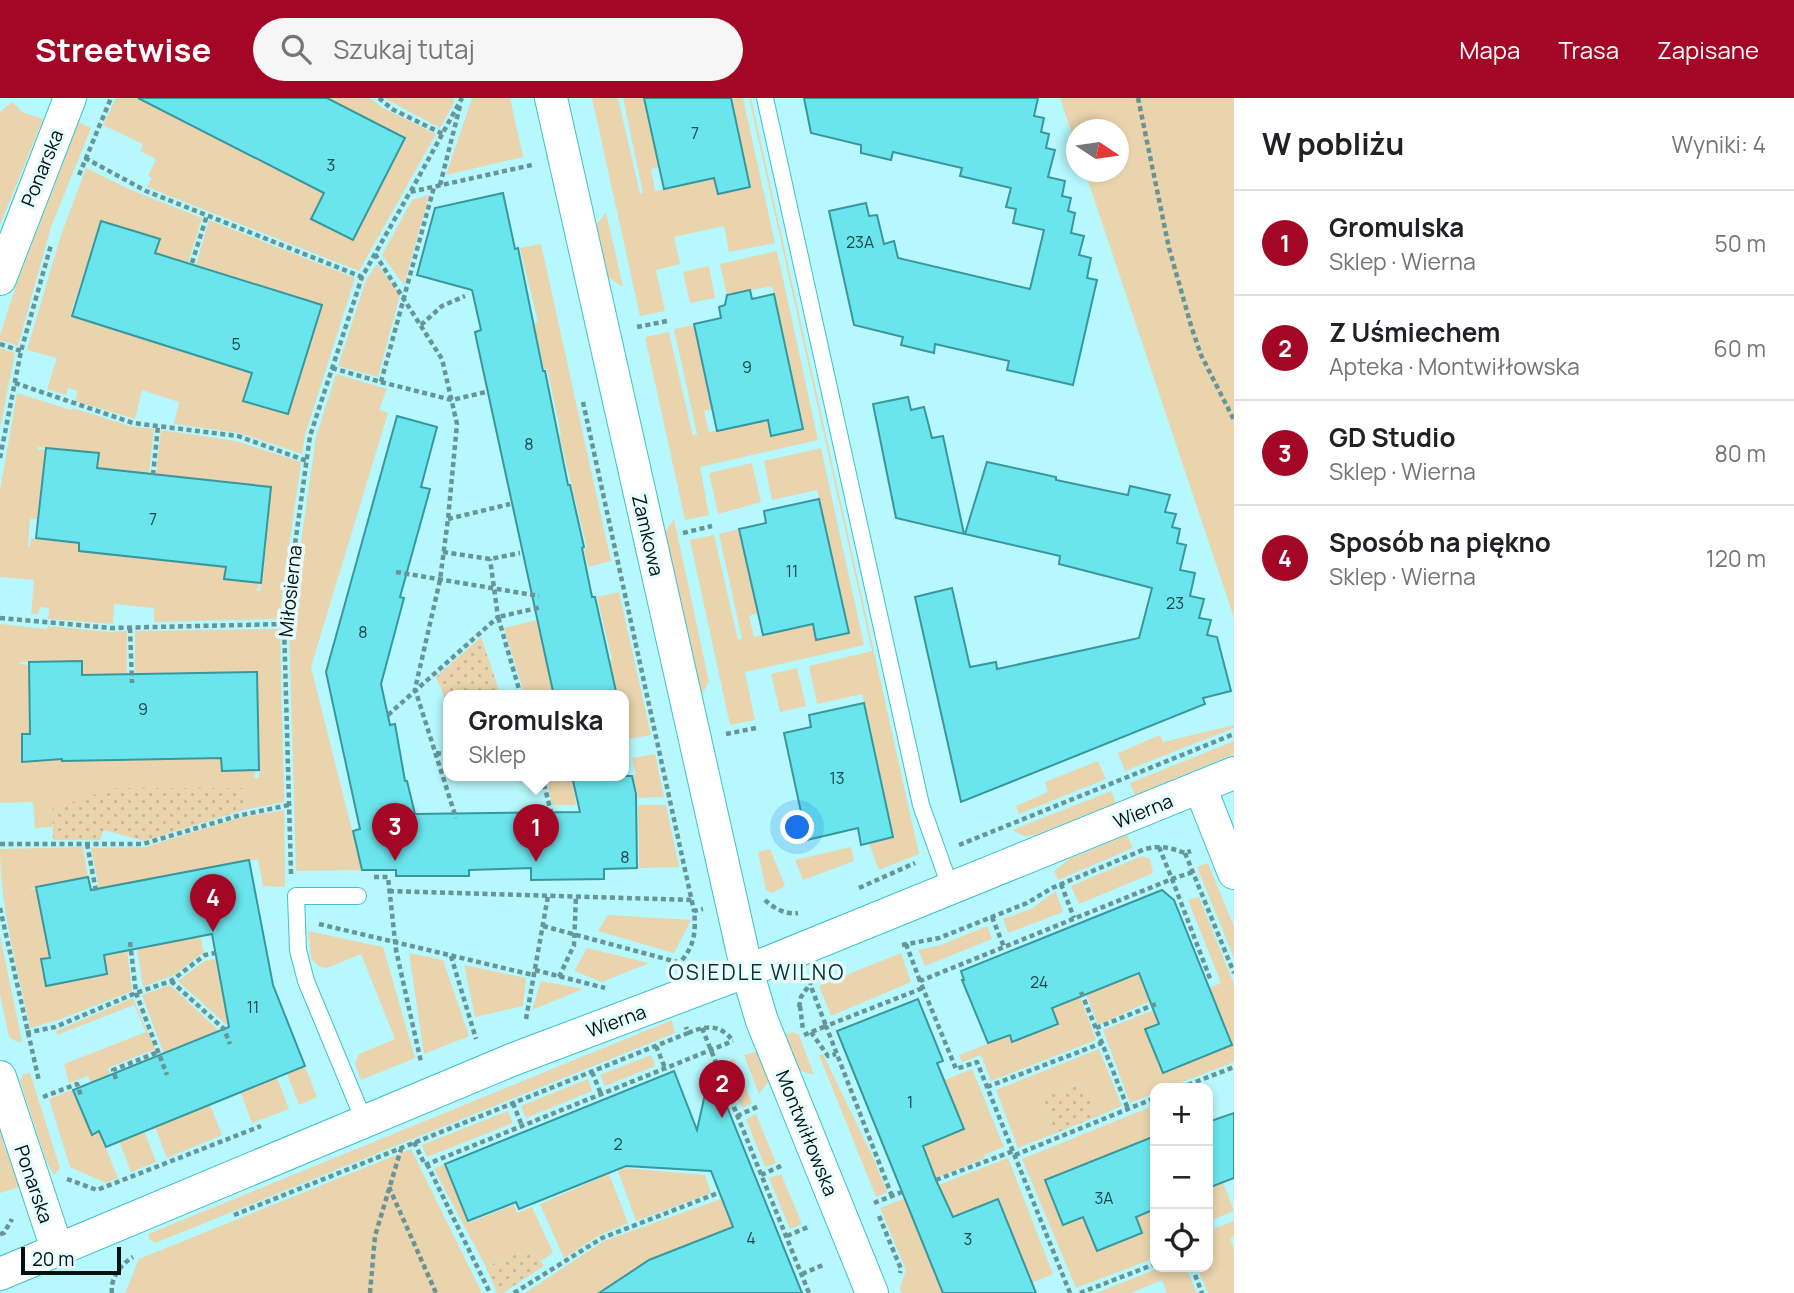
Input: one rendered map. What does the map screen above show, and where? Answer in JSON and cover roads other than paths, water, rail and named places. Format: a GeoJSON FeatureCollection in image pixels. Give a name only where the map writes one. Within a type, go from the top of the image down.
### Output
{"type":"FeatureCollection","features":[{"type":"Feature","properties":{"kind":"street","name":"Ponarska"},"geometry":{"type":"LineString","coordinates":[[0,279],[70,98]]}},
{"type":"Feature","properties":{"kind":"street","name":"Zamkowa"},"geometry":{"type":"LineString","coordinates":[[551,98],[747,971]]}},
{"type":"Feature","properties":{"kind":"street","name":"Wierna"},"geometry":{"type":"LineString","coordinates":[[0,1274],[514,1059],[747,971],[1234,773]]}},
{"type":"Feature","properties":{"kind":"street"},"geometry":{"type":"LineString","coordinates":[[1200,787],[1234,873]]}},
{"type":"Feature","properties":{"kind":"street","name":"Montwiłłowska"},"geometry":{"type":"LineString","coordinates":[[747,971],[762,1021],[872,1293]]}},
{"type":"Feature","properties":{"kind":"street","name":"Ponarska"},"geometry":{"type":"LineString","coordinates":[[0,1077],[57,1250]]}},
{"type":"Feature","properties":{"kind":"lane"},"geometry":{"type":"LineString","coordinates":[[765,98],[922,806],[951,889]]}},
{"type":"Feature","properties":{"kind":"lane"},"geometry":{"type":"LineString","coordinates":[[358,895],[296,896],[296,922],[298,950],[306,981],[365,1123]]}},
{"type":"Feature","properties":{"kind":"place","name":"GD Studio"},"geometry":{"type":"Point","coordinates":[395,861]}},
{"type":"Feature","properties":{"kind":"place","name":"Gromulska"},"geometry":{"type":"Point","coordinates":[536,862]}},
{"type":"Feature","properties":{"kind":"place","name":"Sposób na piękno"},"geometry":{"type":"Point","coordinates":[213,932]}},
{"type":"Feature","properties":{"kind":"place","name":"Z Uśmiechem"},"geometry":{"type":"Point","coordinates":[722,1118]}},
{"type":"Feature","properties":{"kind":"district","name":"OSIEDLE WILNO"},"geometry":{"type":"Point","coordinates":[757,973]}}]}
